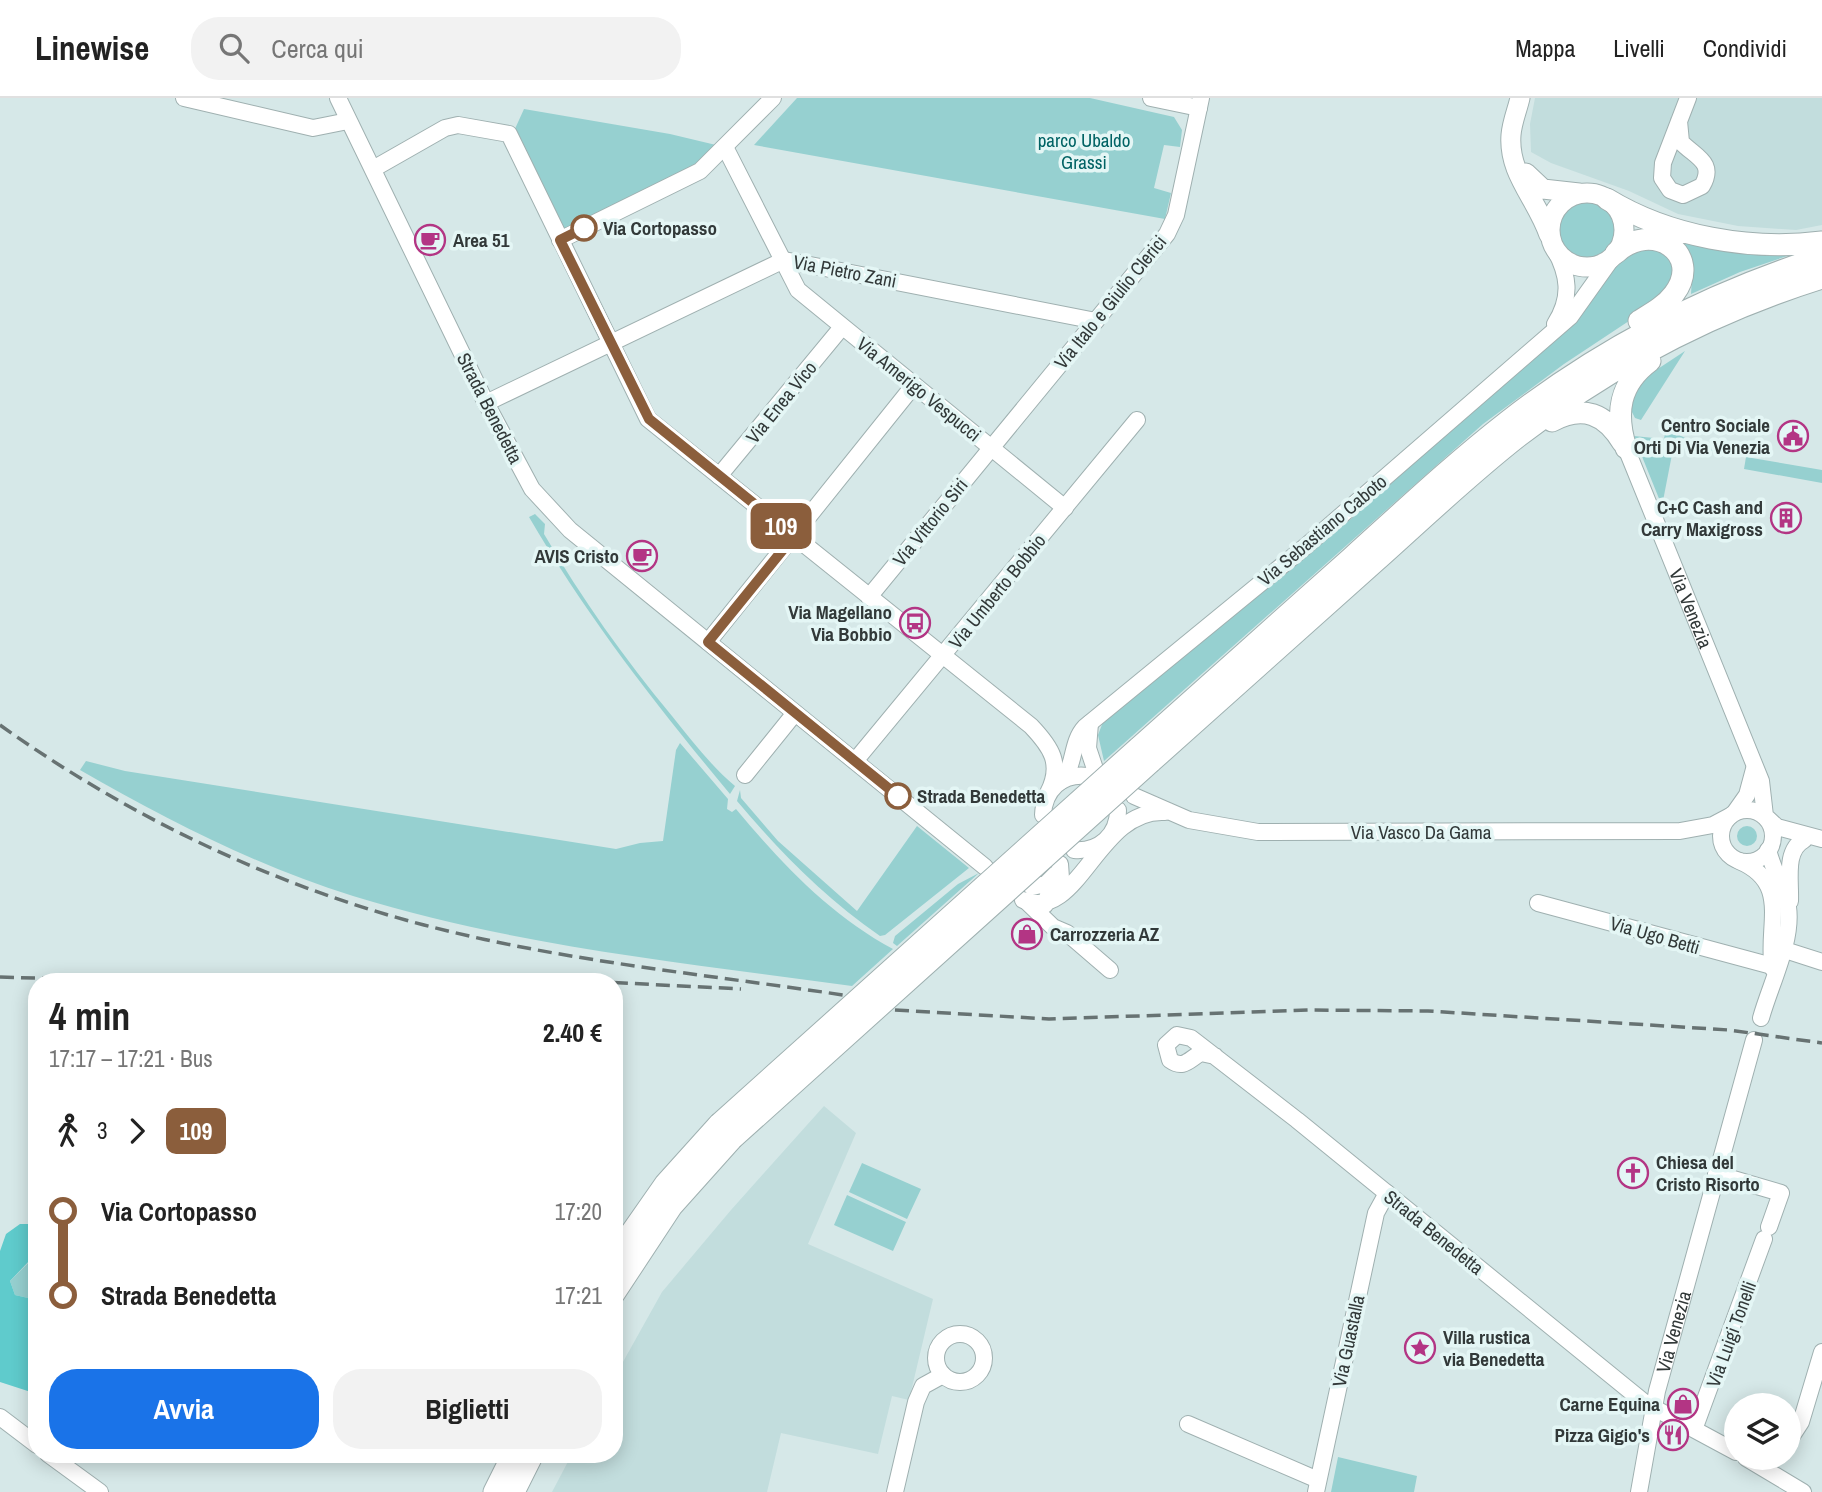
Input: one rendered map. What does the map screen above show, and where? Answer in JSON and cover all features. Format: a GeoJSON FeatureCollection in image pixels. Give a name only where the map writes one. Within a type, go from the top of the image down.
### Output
{"type":"FeatureCollection","features":[{"type":"Feature","properties":{"kind":"highway"},"geometry":{"type":"LineString","coordinates":[[1607,199],[1650,220],[1702,235],[1761,243],[1822,242]]}},
{"type":"Feature","properties":{"kind":"highway"},"geometry":{"type":"LineString","coordinates":[[623,1244],[665,1184],[1144,755],[1557,375],[1662,306],[1676,292],[1683,270],[1679,255],[1670,245],[1645,238],[1627,244],[1614,255]]}},
{"type":"Feature","properties":{"kind":"highway"},"geometry":{"type":"LineString","coordinates":[[1510,419],[1580,369],[1653,328],[1722,295],[1822,257]]}},
{"type":"Feature","properties":{"kind":"highway"},"geometry":{"type":"LineString","coordinates":[[1144,755],[1518,437],[1612,372],[1704,323],[1822,278]]}},
{"type":"Feature","properties":{"kind":"highway"},"geometry":{"type":"LineString","coordinates":[[1626,449],[1621,405],[1632,375],[1668,350],[1780,292]]}},
{"type":"Feature","properties":{"kind":"highway"},"geometry":{"type":"LineString","coordinates":[[1454,491],[1542,428],[1569,413],[1587,412],[1598,415],[1615,430],[1626,449]]}},
{"type":"Feature","properties":{"kind":"highway"},"geometry":{"type":"LineString","coordinates":[[623,1280],[725,1131]]}},
{"type":"Feature","properties":{"kind":"highway"},"geometry":{"type":"LineString","coordinates":[[494,1492],[508,1463]]}},
{"type":"Feature","properties":{"kind":"highway"},"geometry":{"type":"LineString","coordinates":[[514,1492],[528,1463]]}},
{"type":"Feature","properties":{"kind":"main road"},"geometry":{"type":"LineString","coordinates":[[1519,103],[1521,160],[1530,179],[1547,190],[1584,193],[1607,199],[1619,212],[1623,224],[1622,242],[1614,255],[1596,266],[1578,267],[1566,262],[1552,245],[1537,204],[1513,166],[1511,136],[1519,103]]}},
{"type":"Feature","properties":{"kind":"main road"},"geometry":{"type":"LineString","coordinates":[[1552,245],[1549,230],[1554,212],[1566,198],[1584,193]]}},
{"type":"Feature","properties":{"kind":"street"},"geometry":{"type":"LineString","coordinates":[[184,98],[313,128],[348,121]]}},
{"type":"Feature","properties":{"kind":"street","name":"Strada Benedetta"},"geometry":{"type":"LineString","coordinates":[[338,98],[486,403],[532,489],[554,515],[985,867]]}},
{"type":"Feature","properties":{"kind":"street"},"geometry":{"type":"LineString","coordinates":[[560,240],[700,172],[773,98]]}},
{"type":"Feature","properties":{"kind":"street"},"geometry":{"type":"LineString","coordinates":[[1151,98],[1200,103]]}},
{"type":"Feature","properties":{"kind":"street"},"geometry":{"type":"LineString","coordinates":[[1679,121],[1688,98]]}},
{"type":"Feature","properties":{"kind":"street","name":"Via Italo e Giulio Clerici"},"geometry":{"type":"LineString","coordinates":[[991,446],[1167,234],[1175,215],[1200,103]]}},
{"type":"Feature","properties":{"kind":"street"},"geometry":{"type":"LineString","coordinates":[[373,169],[445,128],[458,125],[509,134],[649,419],[1040,735],[1051,747],[1055,761],[1054,788],[1043,815]]}},
{"type":"Feature","properties":{"kind":"street"},"geometry":{"type":"LineString","coordinates":[[725,147],[785,260]]}},
{"type":"Feature","properties":{"kind":"street","name":"Via Sebastiano Caboto"},"geometry":{"type":"LineString","coordinates":[[1549,332],[1564,308],[1568,294],[1565,271],[1552,245]]}},
{"type":"Feature","properties":{"kind":"street","name":"Via Sebastiano Caboto"},"geometry":{"type":"LineString","coordinates":[[1054,788],[1069,771],[1080,733],[1090,723],[1326,528],[1549,332],[1570,317],[1614,255]]}},
{"type":"Feature","properties":{"kind":"street","name":"Via Pietro Zani"},"geometry":{"type":"LineString","coordinates":[[486,403],[785,260],[1096,320]]}},
{"type":"Feature","properties":{"kind":"street","name":"Via Amerigo Vespucci"},"geometry":{"type":"LineString","coordinates":[[785,260],[798,290],[1065,508]]}},
{"type":"Feature","properties":{"kind":"street","name":"Via Enea Vico"},"geometry":{"type":"LineString","coordinates":[[719,476],[842,327]]}},
{"type":"Feature","properties":{"kind":"street"},"geometry":{"type":"LineString","coordinates":[[708,642],[914,385]]}},
{"type":"Feature","properties":{"kind":"street","name":"Via Umberto Bobbio"},"geometry":{"type":"LineString","coordinates":[[855,761],[1137,420]]}},
{"type":"Feature","properties":{"kind":"street","name":"Via Vittorio Siri"},"geometry":{"type":"LineString","coordinates":[[869,597],[991,446]]}},
{"type":"Feature","properties":{"kind":"street","name":"Via Venezia"},"geometry":{"type":"LineString","coordinates":[[1626,449],[1761,781],[1762,805],[1772,830],[1769,848],[1786,898],[1789,925],[1761,1018]]}},
{"type":"Feature","properties":{"kind":"street"},"geometry":{"type":"LineString","coordinates":[[745,775],[795,713]]}},
{"type":"Feature","properties":{"kind":"street"},"geometry":{"type":"LineString","coordinates":[[1054,788],[1074,776],[1091,772],[1088,748],[1090,723]]}},
{"type":"Feature","properties":{"kind":"street"},"geometry":{"type":"LineString","coordinates":[[1754,769],[1747,795],[1723,826],[1721,838],[1734,858],[1753,869],[1776,889],[1780,938],[1784,948],[1822,962]]}},
{"type":"Feature","properties":{"kind":"street","name":"Via Vasco Da Gama"},"geometry":{"type":"LineString","coordinates":[[1134,796],[1154,803],[1165,812],[1216,827],[1270,833],[1680,831],[1717,824],[1733,814]]}},
{"type":"Feature","properties":{"kind":"street"},"geometry":{"type":"LineString","coordinates":[[1025,895],[1045,903],[1056,900],[1067,890],[1107,839],[1117,823],[1118,810]]}},
{"type":"Feature","properties":{"kind":"street"},"geometry":{"type":"LineString","coordinates":[[1733,814],[1754,811],[1773,825],[1814,839]]}},
{"type":"Feature","properties":{"kind":"street"},"geometry":{"type":"LineString","coordinates":[[1074,850],[1092,849],[1134,818],[1165,812]]}},
{"type":"Feature","properties":{"kind":"street","name":"Via Vasco Da Gama"},"geometry":{"type":"LineString","coordinates":[[1680,831],[1711,840],[1734,858]]}},
{"type":"Feature","properties":{"kind":"street"},"geometry":{"type":"LineString","coordinates":[[1734,858],[1756,860],[1769,848],[1814,839]]}},
{"type":"Feature","properties":{"kind":"street"},"geometry":{"type":"LineString","coordinates":[[1789,925],[1791,856],[1796,846],[1814,839]]}},
{"type":"Feature","properties":{"kind":"street"},"geometry":{"type":"LineString","coordinates":[[1025,895],[1050,881],[1060,863],[1061,878],[1045,903],[1051,925]]}},
{"type":"Feature","properties":{"kind":"street","name":"Via Venezia"},"geometry":{"type":"LineString","coordinates":[[1765,880],[1773,904],[1773,971]]}},
{"type":"Feature","properties":{"kind":"street"},"geometry":{"type":"LineString","coordinates":[[1067,890],[1059,910],[1067,933]]}},
{"type":"Feature","properties":{"kind":"street"},"geometry":{"type":"LineString","coordinates":[[1025,895],[1051,925],[1067,933],[1110,970]]}},
{"type":"Feature","properties":{"kind":"street","name":"Via Ugo Betti"},"geometry":{"type":"LineString","coordinates":[[1538,903],[1773,971]]}},
{"type":"Feature","properties":{"kind":"street","name":"Via Venezia"},"geometry":{"type":"LineString","coordinates":[[1639,1492],[1653,1408],[1754,1040]]}},
{"type":"Feature","properties":{"kind":"street","name":"Strada Benedetta"},"geometry":{"type":"LineString","coordinates":[[1215,1056],[1653,1408],[1695,1427],[1724,1445]]}},
{"type":"Feature","properties":{"kind":"street","name":"Via Luigi Tonelli"},"geometry":{"type":"LineString","coordinates":[[1695,1427],[1781,1193],[1716,1174]]}},
{"type":"Feature","properties":{"kind":"street","name":"Via Guastalla"},"geometry":{"type":"LineString","coordinates":[[1317,1486],[1376,1213],[1387,1193]]}},
{"type":"Feature","properties":{"kind":"street"},"geometry":{"type":"LineString","coordinates":[[1801,1422],[1822,1352]]}},
{"type":"Feature","properties":{"kind":"street"},"geometry":{"type":"LineString","coordinates":[[895,1492],[916,1402],[923,1386],[943,1375]]}},
{"type":"Feature","properties":{"kind":"street"},"geometry":{"type":"LineString","coordinates":[[0,1417],[28,1438]]}},
{"type":"Feature","properties":{"kind":"street"},"geometry":{"type":"LineString","coordinates":[[1188,1424],[1317,1486]]}},
{"type":"Feature","properties":{"kind":"street"},"geometry":{"type":"LineString","coordinates":[[60,1463],[100,1492]]}},
{"type":"Feature","properties":{"kind":"street"},"geometry":{"type":"LineString","coordinates":[[1779,1470],[1803,1492]]}},
{"type":"Feature","properties":{"kind":"shaded area"},"geometry":{"type":"Polygon","coordinates":[[[1535,98],[1822,98],[1822,225],[1796,230],[1738,226],[1678,214],[1629,191],[1551,163],[1531,152],[1530,124],[1535,98]]]}},
{"type":"Feature","properties":{"kind":"shaded area"},"geometry":{"type":"Polygon","coordinates":[[[824,1106],[856,1133],[808,1244],[933,1299],[909,1400],[892,1396],[878,1454],[781,1433],[767,1492],[552,1492],[567,1463],[623,1463],[623,1362],[662,1292],[824,1106]]]}},
{"type":"Feature","properties":{"kind":"shaded area"},"geometry":{"type":"Polygon","coordinates":[[[20,1224],[28,1224],[28,1262],[10,1281],[15,1295],[28,1298],[28,1391],[0,1382],[0,1251],[6,1234],[20,1224]]]}},
{"type":"Feature","properties":{"kind":"green space","name":"parco Ubaldo Grassi"},"geometry":{"type":"Polygon","coordinates":[[[797,98],[1090,98],[1174,117],[1182,130],[1180,147],[1164,145],[1154,188],[1171,193],[1165,219],[754,145],[797,98]]]}},
{"type":"Feature","properties":{"kind":"green space"},"geometry":{"type":"Polygon","coordinates":[[[524,109],[670,134],[716,145],[699,168],[563,234],[514,131],[524,109]]]}},
{"type":"Feature","properties":{"kind":"green space"},"geometry":{"type":"Polygon","coordinates":[[[1586,201],[1597,203],[1610,214],[1615,230],[1613,241],[1602,254],[1586,259],[1575,257],[1562,246],[1557,230],[1559,219],[1570,206],[1586,201]]]}},
{"type":"Feature","properties":{"kind":"green space"},"geometry":{"type":"Polygon","coordinates":[[[1678,239],[1790,255],[1740,272],[1691,294],[1692,277],[1678,239]]]}},
{"type":"Feature","properties":{"kind":"green space"},"geometry":{"type":"Polygon","coordinates":[[[1635,246],[1670,253],[1675,283],[1638,315],[1564,364],[1483,424],[1104,761],[1098,735],[1103,722],[1352,518],[1567,328],[1598,283],[1635,246]]]}},
{"type":"Feature","properties":{"kind":"green space"},"geometry":{"type":"Polygon","coordinates":[[[1685,351],[1641,420],[1635,418],[1628,404],[1635,384],[1685,351]]]}},
{"type":"Feature","properties":{"kind":"green space"},"geometry":{"type":"Polygon","coordinates":[[[1665,433],[1681,436],[1714,451],[1674,444],[1662,506],[1639,449],[1647,450],[1648,443],[1636,441],[1634,436],[1664,439],[1665,433]]]}},
{"type":"Feature","properties":{"kind":"green space"},"geometry":{"type":"Polygon","coordinates":[[[1746,457],[1822,470],[1822,483],[1744,469],[1746,457]]]}},
{"type":"Feature","properties":{"kind":"green space"},"geometry":{"type":"Polygon","coordinates":[[[535,514],[545,524],[544,534],[558,558],[620,650],[695,744],[735,786],[730,794],[649,694],[574,590],[529,517],[535,514]]]}},
{"type":"Feature","properties":{"kind":"green space"},"geometry":{"type":"Polygon","coordinates":[[[680,743],[728,799],[727,809],[732,812],[736,809],[789,869],[848,921],[893,949],[852,986],[663,961],[538,940],[475,928],[353,896],[247,856],[179,824],[80,770],[86,761],[125,771],[616,849],[663,841],[676,750],[680,743]]]}},
{"type":"Feature","properties":{"kind":"green space"},"geometry":{"type":"Polygon","coordinates":[[[740,790],[741,798],[778,841],[857,911],[917,826],[969,868],[885,935],[880,936],[840,906],[770,839],[737,801],[740,790]]]}},
{"type":"Feature","properties":{"kind":"green space"},"geometry":{"type":"Polygon","coordinates":[[[1747,826],[1754,829],[1757,836],[1754,843],[1747,846],[1740,843],[1737,836],[1740,829],[1747,826]]]}},
{"type":"Feature","properties":{"kind":"green space"},"geometry":{"type":"Polygon","coordinates":[[[979,873],[897,946],[893,943],[895,936],[958,884],[979,873]]]}},
{"type":"Feature","properties":{"kind":"green space"},"geometry":{"type":"Polygon","coordinates":[[[862,1163],[921,1189],[907,1219],[849,1192],[862,1163]]]}},
{"type":"Feature","properties":{"kind":"green space"},"geometry":{"type":"Polygon","coordinates":[[[847,1195],[906,1222],[893,1251],[834,1225],[847,1195]]]}},
{"type":"Feature","properties":{"kind":"green space"},"geometry":{"type":"Polygon","coordinates":[[[28,1263],[28,1298],[15,1295],[10,1281],[28,1263]]]}},
{"type":"Feature","properties":{"kind":"green space"},"geometry":{"type":"Polygon","coordinates":[[[1338,1457],[1417,1476],[1414,1492],[1331,1492],[1338,1457]]]}},
{"type":"Feature","properties":{"kind":"railway"},"geometry":{"type":"LineString","coordinates":[[0,725],[99,789],[151,818],[257,868],[367,909],[424,925],[528,948],[632,966],[843,995]]}},
{"type":"Feature","properties":{"kind":"railway"},"geometry":{"type":"LineString","coordinates":[[0,977],[28,978]]}},
{"type":"Feature","properties":{"kind":"railway"},"geometry":{"type":"LineString","coordinates":[[623,983],[741,989]]}},
{"type":"Feature","properties":{"kind":"railway"},"geometry":{"type":"LineString","coordinates":[[895,1010],[1049,1019],[1311,1010],[1428,1011],[1729,1030],[1822,1043]]}},
{"type":"Feature","properties":{"kind":"bus line","name":"109"},"geometry":{"type":"LineString","coordinates":[[584,228],[560,240],[645,414],[651,422],[794,536],[708,642],[898,796]]}},
{"type":"Feature","properties":{"kind":"place","name":"Via Cortopasso"},"geometry":{"type":"Point","coordinates":[584,228]}},
{"type":"Feature","properties":{"kind":"place","name":"Area 51"},"geometry":{"type":"Point","coordinates":[430,240]}},
{"type":"Feature","properties":{"kind":"place","name":"Centro Sociale Orti Di Via Venezia"},"geometry":{"type":"Point","coordinates":[1793,436]}},
{"type":"Feature","properties":{"kind":"place","name":"C+C Cash and Carry Maxigross"},"geometry":{"type":"Point","coordinates":[1786,518]}},
{"type":"Feature","properties":{"kind":"place","name":"AVIS Cristo"},"geometry":{"type":"Point","coordinates":[642,556]}},
{"type":"Feature","properties":{"kind":"place","name":"Via Magellano Via Bobbio"},"geometry":{"type":"Point","coordinates":[915,623]}},
{"type":"Feature","properties":{"kind":"place","name":"Strada Benedetta"},"geometry":{"type":"Point","coordinates":[898,796]}},
{"type":"Feature","properties":{"kind":"place","name":"Carrozzeria AZ"},"geometry":{"type":"Point","coordinates":[1027,934]}},
{"type":"Feature","properties":{"kind":"place","name":"Chiesa del Cristo Risorto"},"geometry":{"type":"Point","coordinates":[1633,1173]}},
{"type":"Feature","properties":{"kind":"place","name":"Villa rustica via Benedetta"},"geometry":{"type":"Point","coordinates":[1420,1348]}},
{"type":"Feature","properties":{"kind":"place","name":"Carne Equina"},"geometry":{"type":"Point","coordinates":[1683,1404]}},
{"type":"Feature","properties":{"kind":"place","name":"Pizza Gigio's"},"geometry":{"type":"Point","coordinates":[1673,1435]}}]}
